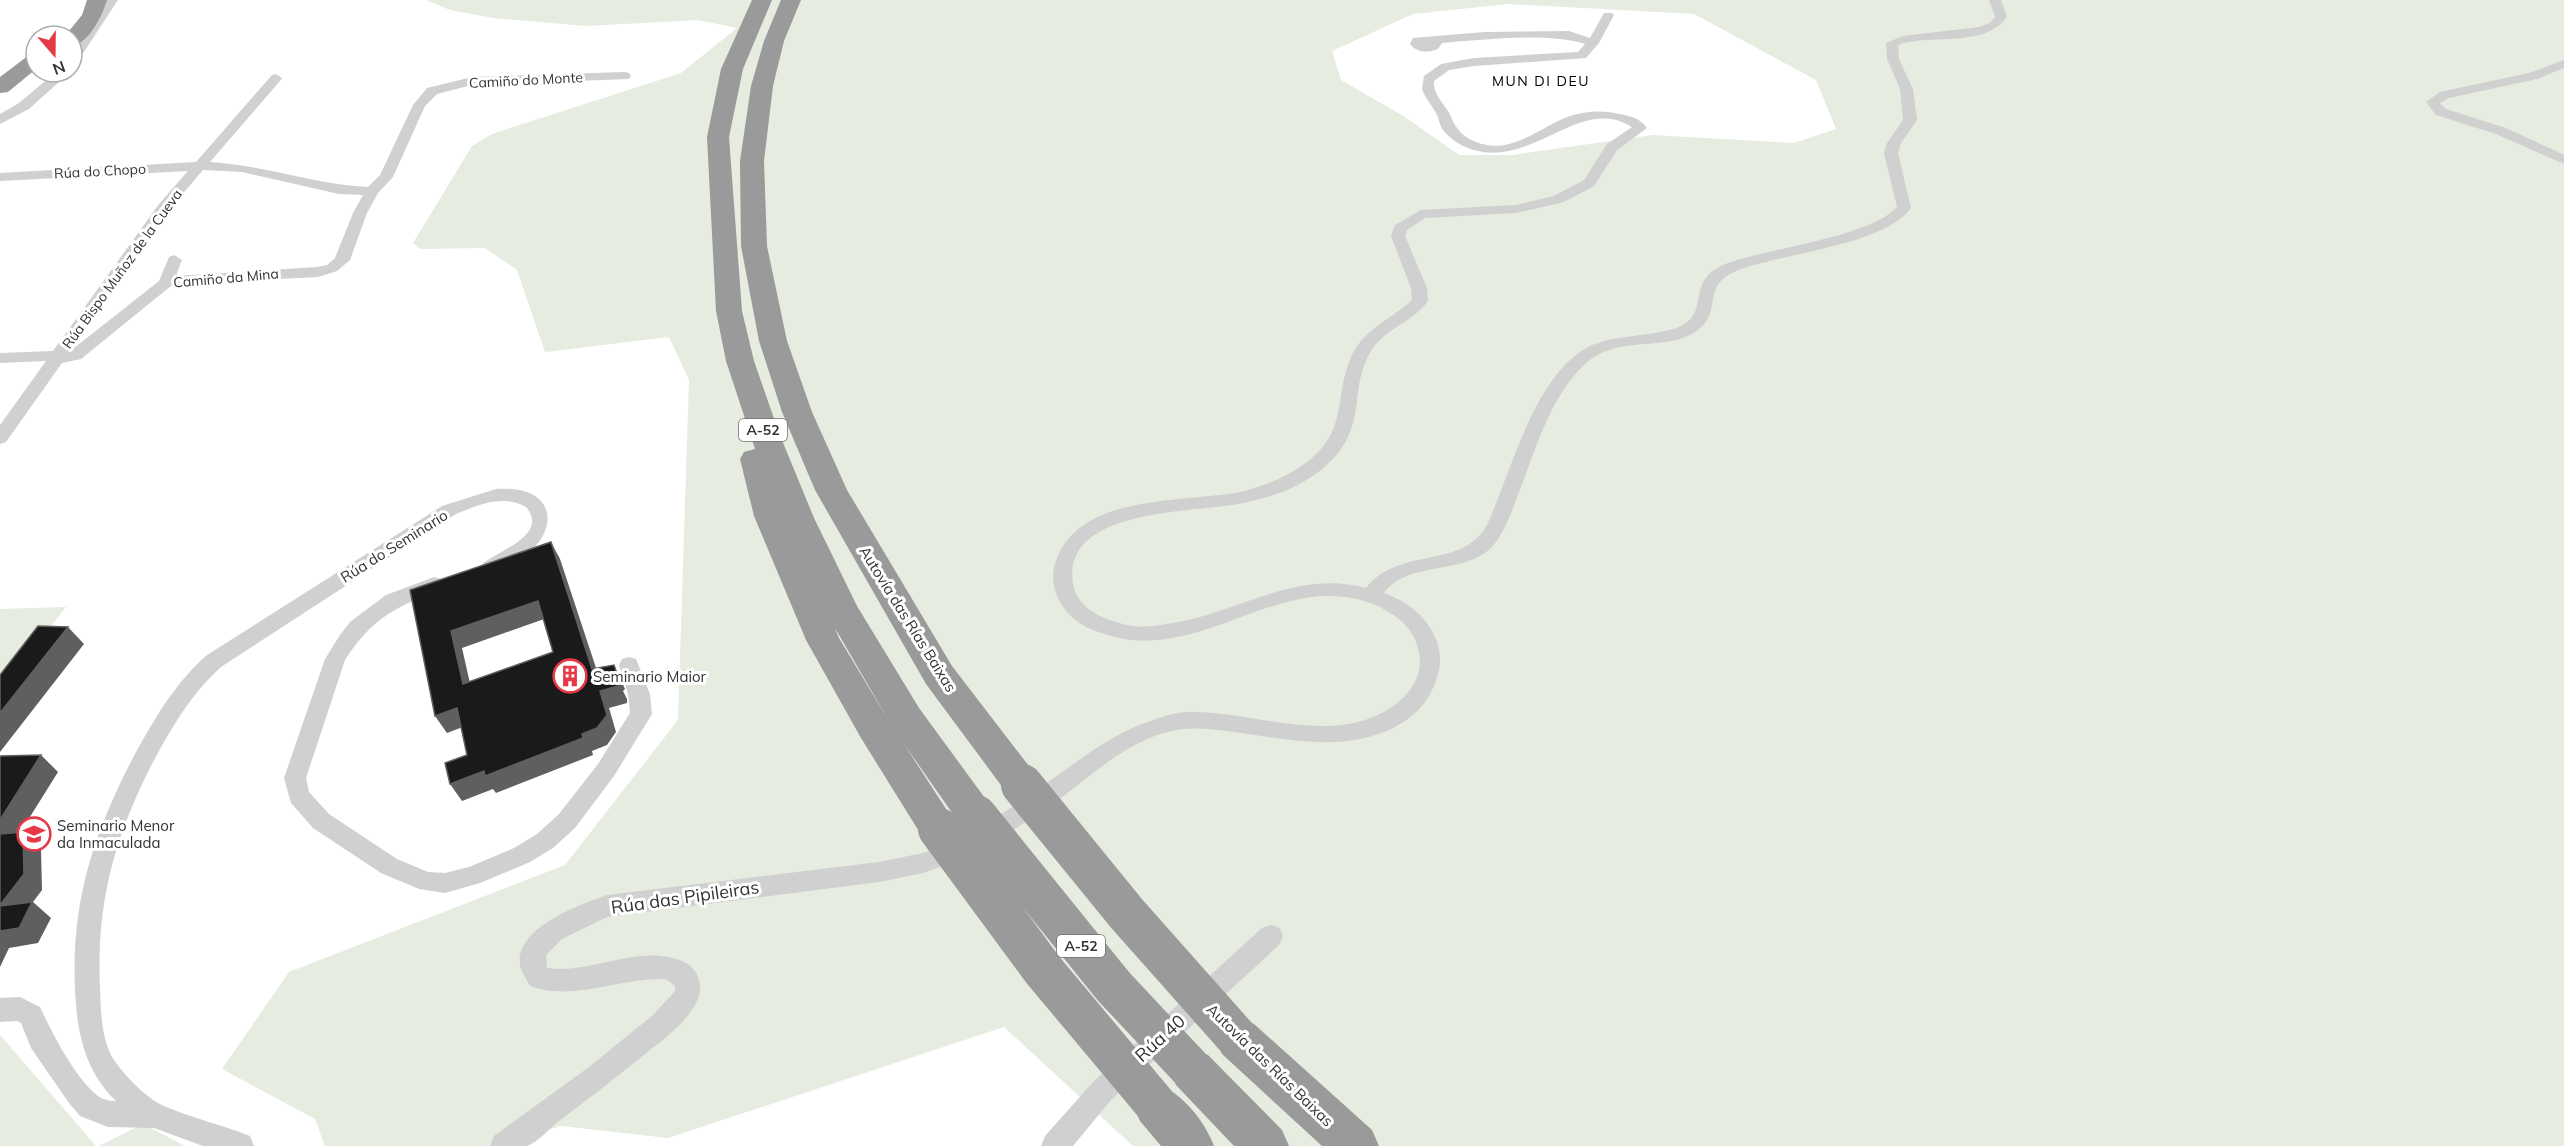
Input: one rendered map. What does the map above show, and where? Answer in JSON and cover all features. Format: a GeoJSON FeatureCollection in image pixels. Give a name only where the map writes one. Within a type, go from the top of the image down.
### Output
{"type":"FeatureCollection","features":[{"type":"Feature","properties":{"kind":"highway"},"geometry":{"type":"LineString","coordinates":[[68,24],[82,0]]}},
{"type":"Feature","properties":{"kind":"highway"},"geometry":{"type":"LineString","coordinates":[[762,0],[732,69],[718,137],[729,311],[728,362],[770,516],[823,640],[874,728],[984,895],[1049,979],[1191,1146]]}},
{"type":"Feature","properties":{"kind":"highway","name":"Autovía das Rías Baixas"},"geometry":{"type":"LineString","coordinates":[[790,0],[774,41],[762,86],[752,161],[754,246],[773,341],[797,412],[831,490],[939,675],[1082,861],[1186,983],[1238,1039],[1356,1146]]}},
{"type":"Feature","properties":{"kind":"highway"},"geometry":{"type":"LineString","coordinates":[[84,26],[99,10]]}},
{"type":"Feature","properties":{"kind":"highway"},"geometry":{"type":"LineString","coordinates":[[0,87],[24,68]]}},
{"type":"Feature","properties":{"kind":"highway"},"geometry":{"type":"LineString","coordinates":[[0,98],[24,81]]}},
{"type":"Feature","properties":{"kind":"highway","name":"A-52"},"geometry":{"type":"LineString","coordinates":[[946,836],[1114,987],[1266,1146]]}},
{"type":"Feature","properties":{"kind":"street"},"geometry":{"type":"LineString","coordinates":[[84,38],[99,10],[112,0]]}},
{"type":"Feature","properties":{"kind":"street"},"geometry":{"type":"LineString","coordinates":[[1371,595],[1384,579],[1400,571],[1469,554],[1486,540],[1518,475],[1541,415],[1576,365],[1586,356],[1606,346],[1680,334],[1690,329],[1701,318],[1709,284],[1720,272],[1760,258],[1879,227],[1900,215],[1905,208],[1891,153],[1894,143],[1910,120],[1906,87],[1890,51],[1892,43],[1903,39],[1972,32],[1990,27],[1997,24],[2001,17],[1995,0]]}},
{"type":"Feature","properties":{"kind":"street"},"geometry":{"type":"LineString","coordinates":[[946,836],[940,858],[986,835],[1038,802],[1100,756],[1129,738],[1154,727],[1176,721],[1200,719],[1315,734],[1347,733],[1386,722],[1407,708],[1421,692],[1427,682],[1430,655],[1421,628],[1401,610],[1371,595],[1353,591],[1316,590],[1274,599],[1198,626],[1142,635],[1100,625],[1079,611],[1066,595],[1063,583],[1064,564],[1071,548],[1082,536],[1119,515],[1154,507],[1216,502],[1257,494],[1296,477],[1326,456],[1344,431],[1350,413],[1354,378],[1364,349],[1383,329],[1408,313],[1420,301],[1419,288],[1398,236],[1400,228],[1421,214],[1516,209],[1559,199],[1589,183],[1612,147],[1637,132],[1640,126],[1624,119],[1594,116],[1574,120],[1517,147],[1462,141],[1448,128],[1443,113],[1426,86],[1430,76],[1452,65],[1496,59],[1574,57],[1585,54],[1608,15]]}},
{"type":"Feature","properties":{"kind":"street"},"geometry":{"type":"LineString","coordinates":[[1435,41],[1485,36],[1569,35],[1595,39]]}},
{"type":"Feature","properties":{"kind":"street"},"geometry":{"type":"LineString","coordinates":[[2564,63],[2533,76],[2445,95],[2432,102],[2441,112],[2501,131],[2564,160]]}},
{"type":"Feature","properties":{"kind":"street","name":"Camiño do Monte"},"geometry":{"type":"LineString","coordinates":[[372,191],[386,177],[419,105],[432,91],[472,81],[625,76]]}},
{"type":"Feature","properties":{"kind":"street","name":"Rúa Bispo Muñoz de la Cueva"},"geometry":{"type":"LineString","coordinates":[[0,438],[164,207],[276,78]]}},
{"type":"Feature","properties":{"kind":"street"},"geometry":{"type":"LineString","coordinates":[[0,120],[24,106],[50,84]]}},
{"type":"Feature","properties":{"kind":"street"},"geometry":{"type":"LineString","coordinates":[[200,166],[242,168],[339,190],[372,191]]}},
{"type":"Feature","properties":{"kind":"street","name":"Rúa do Chopo"},"geometry":{"type":"LineString","coordinates":[[0,177],[200,166]]}},
{"type":"Feature","properties":{"kind":"street","name":"Camiño da Mina"},"geometry":{"type":"LineString","coordinates":[[58,358],[75,356],[166,283],[182,279],[318,272],[332,268],[342,260],[360,213],[372,191]]}},
{"type":"Feature","properties":{"kind":"street"},"geometry":{"type":"LineString","coordinates":[[166,283],[174,260]]}},
{"type":"Feature","properties":{"kind":"street"},"geometry":{"type":"LineString","coordinates":[[0,358],[58,358]]}},
{"type":"Feature","properties":{"kind":"street","name":"Rúa do Seminario"},"geometry":{"type":"LineString","coordinates":[[240,1146],[154,1115],[110,1076],[100,1060],[94,1043],[88,1006],[88,919],[97,864],[109,828],[129,785],[171,710],[186,688],[214,661],[449,510],[472,501],[511,495],[534,503],[540,511],[540,523],[535,536],[509,559],[475,572]]}},
{"type":"Feature","properties":{"kind":"street"},"geometry":{"type":"LineString","coordinates":[[453,578],[419,588],[393,600],[352,633],[335,659],[295,778],[299,796],[321,821],[389,866],[427,882],[445,883],[472,876],[522,855],[545,841],[567,821],[599,779],[641,714],[639,694],[629,666]]}},
{"type":"Feature","properties":{"kind":"street","name":"Rúa das Pipileiras"},"geometry":{"type":"LineString","coordinates":[[504,1146],[634,1048],[677,1009],[687,995],[688,983],[678,972],[659,967],[560,982],[539,978],[532,965],[534,955],[540,945],[556,929],[575,918],[607,906],[879,872],[946,836]]}},
{"type":"Feature","properties":{"kind":"street","name":"Rúa 40"},"geometry":{"type":"LineString","coordinates":[[1054,1146],[1102,1091],[1271,936]]}},
{"type":"Feature","properties":{"kind":"street"},"geometry":{"type":"LineString","coordinates":[[0,1010],[20,1010],[31,1015],[40,1039],[78,1094],[90,1107],[108,1113],[154,1115]]}},
{"type":"Feature","properties":{"kind":"shaded area"},"geometry":{"type":"Polygon","coordinates":[[[426,0],[2564,0],[2564,1146],[1133,1146],[1004,1027],[668,1138],[561,1126],[497,1146],[325,1146],[315,1119],[222,1069],[289,972],[565,865],[678,720],[689,380],[669,337],[545,352],[517,270],[485,248],[420,249],[413,243],[472,146],[492,134],[681,73],[737,28],[698,20],[586,26],[494,18],[450,10],[426,0]],[[1508,4],[1413,14],[1332,51],[1341,80],[1405,117],[1459,155],[1512,155],[1653,135],[1794,143],[1836,129],[1816,80],[1694,14],[1508,4]]]}},
{"type":"Feature","properties":{"kind":"shaded area"},"geometry":{"type":"Polygon","coordinates":[[[66,607],[0,690],[0,609],[66,607]]]}},
{"type":"Feature","properties":{"kind":"shaded area"},"geometry":{"type":"Polygon","coordinates":[[[0,1035],[96,1146],[0,1146],[0,1035]]]}},
{"type":"Feature","properties":{"kind":"shaded area"},"geometry":{"type":"Polygon","coordinates":[[[143,1124],[185,1146],[99,1146],[143,1124]]]}},
{"type":"Feature","properties":{"kind":"building","name":"Seminario Maior"},"geometry":{"type":"Polygon","coordinates":[[[551,542],[592,669],[614,665],[616,671],[607,680],[618,682],[618,686],[600,691],[607,715],[597,728],[582,734],[583,738],[485,776],[484,771],[450,784],[445,763],[467,755],[457,708],[435,716],[410,590],[551,542]],[[538,601],[451,631],[463,684],[553,652],[538,601]]]}},
{"type":"Feature","properties":{"kind":"building"},"geometry":{"type":"Polygon","coordinates":[[[38,626],[68,627],[0,713],[0,675],[38,626]]]}},
{"type":"Feature","properties":{"kind":"building"},"geometry":{"type":"Polygon","coordinates":[[[41,755],[0,820],[0,756],[41,755]]]}},
{"type":"Feature","properties":{"kind":"building"},"geometry":{"type":"Polygon","coordinates":[[[23,832],[24,874],[0,905],[0,834],[23,832]]]}},
{"type":"Feature","properties":{"kind":"building"},"geometry":{"type":"Polygon","coordinates":[[[32,902],[19,928],[0,931],[0,906],[32,902]]]}},
{"type":"Feature","properties":{"kind":"place","name":"Seminario Maior"},"geometry":{"type":"Point","coordinates":[570,676]}},
{"type":"Feature","properties":{"kind":"place","name":"Seminario Menor da Inmaculada"},"geometry":{"type":"Point","coordinates":[34,834]}},
{"type":"Feature","properties":{"kind":"district","name":"MUN DI DEU"},"geometry":{"type":"Point","coordinates":[1541,81]}}]}
